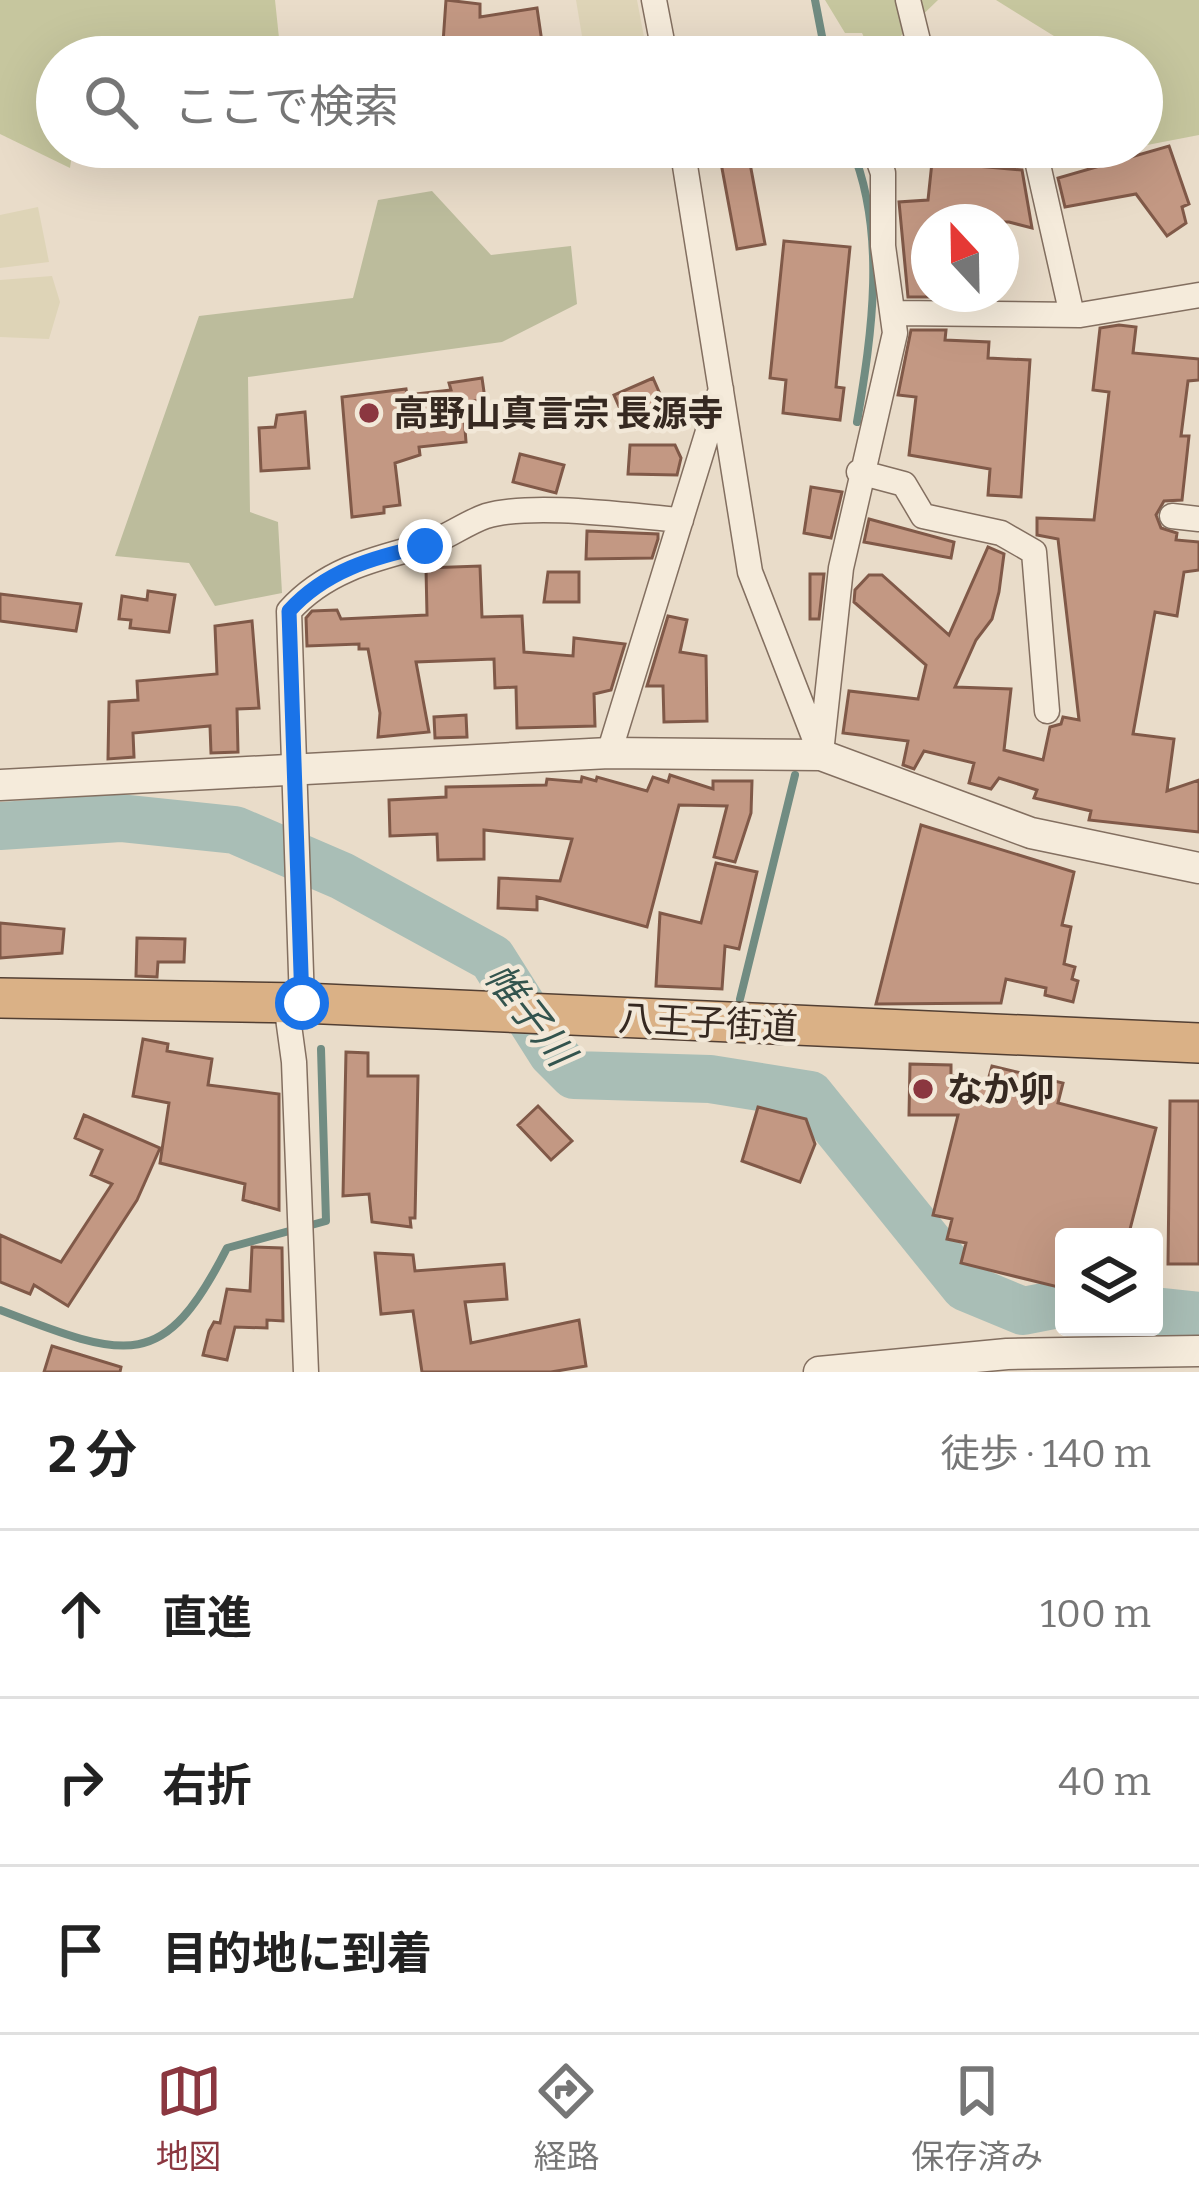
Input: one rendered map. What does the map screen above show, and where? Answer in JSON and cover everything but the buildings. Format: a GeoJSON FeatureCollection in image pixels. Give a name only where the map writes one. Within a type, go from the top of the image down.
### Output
{"type":"FeatureCollection","features":[{"type":"Feature","properties":{"kind":"highway","name":"八王子街道"},"geometry":{"type":"LineString","coordinates":[[0,998],[294,1003],[1199,1042]]}},
{"type":"Feature","properties":{"kind":"street"},"geometry":{"type":"LineString","coordinates":[[654,0],[661,36]]}},
{"type":"Feature","properties":{"kind":"street"},"geometry":{"type":"LineString","coordinates":[[908,0],[917,36]]}},
{"type":"Feature","properties":{"kind":"street"},"geometry":{"type":"LineString","coordinates":[[686,168],[750,572],[821,755]]}},
{"type":"Feature","properties":{"kind":"street"},"geometry":{"type":"LineString","coordinates":[[821,755],[841,568],[896,333],[883,246],[881,168]]}},
{"type":"Feature","properties":{"kind":"street"},"geometry":{"type":"LineString","coordinates":[[1039,168],[1072,315]]}},
{"type":"Feature","properties":{"kind":"street"},"geometry":{"type":"LineString","coordinates":[[895,314],[1072,315],[1199,295]]}},
{"type":"Feature","properties":{"kind":"street"},"geometry":{"type":"LineString","coordinates":[[609,753],[645,620],[723,381]]}},
{"type":"Feature","properties":{"kind":"street"},"geometry":{"type":"LineString","coordinates":[[860,472],[904,484],[923,516],[1001,532],[1034,552],[1047,711]]}},
{"type":"Feature","properties":{"kind":"street"},"geometry":{"type":"LineString","coordinates":[[305,1372],[294,1003],[297,818],[289,611],[308,589],[370,558],[425,546],[489,515],[583,512],[681,520]]}},
{"type":"Feature","properties":{"kind":"street"},"geometry":{"type":"LineString","coordinates":[[1172,516],[1199,518]]}},
{"type":"Feature","properties":{"kind":"street"},"geometry":{"type":"LineString","coordinates":[[0,784],[609,753],[821,755],[1031,833],[1199,868]]}},
{"type":"Feature","properties":{"kind":"street"},"geometry":{"type":"LineString","coordinates":[[819,1372],[1007,1354],[1199,1351]]}},
{"type":"Feature","properties":{"kind":"shaded area"},"geometry":{"type":"Polygon","coordinates":[[[576,0],[637,0],[644,36],[582,36],[576,0]]]}},
{"type":"Feature","properties":{"kind":"shaded area"},"geometry":{"type":"Polygon","coordinates":[[[38,207],[49,262],[0,268],[0,215],[38,207]]]}},
{"type":"Feature","properties":{"kind":"shaded area"},"geometry":{"type":"Polygon","coordinates":[[[52,276],[60,302],[49,339],[0,337],[0,280],[52,276]]]}},
{"type":"Feature","properties":{"kind":"green space"},"geometry":{"type":"Polygon","coordinates":[[[0,0],[275,0],[279,36],[36,36],[36,151],[0,134],[0,0]]]}},
{"type":"Feature","properties":{"kind":"green space"},"geometry":{"type":"Polygon","coordinates":[[[825,0],[938,0],[901,36],[845,33],[825,0]]]}},
{"type":"Feature","properties":{"kind":"green space"},"geometry":{"type":"Polygon","coordinates":[[[996,0],[1199,0],[1199,135],[1163,142],[1163,36],[1054,36],[996,0]]]}},
{"type":"Feature","properties":{"kind":"green space"},"geometry":{"type":"Polygon","coordinates":[[[432,191],[491,255],[571,246],[577,304],[502,342],[248,377],[250,512],[278,522],[282,593],[215,606],[189,563],[115,556],[199,316],[353,298],[378,200],[432,191]]]}},
{"type":"Feature","properties":{"kind":"waterway"},"geometry":{"type":"LineString","coordinates":[[815,0],[822,36]]}},
{"type":"Feature","properties":{"kind":"waterway"},"geometry":{"type":"LineString","coordinates":[[857,422],[873,283],[869,213],[858,168]]}},
{"type":"Feature","properties":{"kind":"waterway"},"geometry":{"type":"LineString","coordinates":[[740,999],[795,775]]}},
{"type":"Feature","properties":{"kind":"waterway","name":"帷子川"},"geometry":{"type":"LineString","coordinates":[[0,826],[120,818],[235,830],[342,876],[492,958],[552,1053],[574,1075],[710,1079],[810,1095],[965,1287],[1023,1311],[1055,1305]]}},
{"type":"Feature","properties":{"kind":"waterway"},"geometry":{"type":"LineString","coordinates":[[339,891],[342,876]]}},
{"type":"Feature","properties":{"kind":"waterway"},"geometry":{"type":"LineString","coordinates":[[0,1310],[81,1339],[138,1344],[162,1335],[183,1317],[227,1248],[326,1221],[321,1049]]}},
{"type":"Feature","properties":{"kind":"waterway","name":"帷子川"},"geometry":{"type":"LineString","coordinates":[[1163,1312],[1199,1316]]}},
{"type":"Feature","properties":{"kind":"place","name":"高野山真言宗 長源寺"},"geometry":{"type":"Point","coordinates":[369,413]}},
{"type":"Feature","properties":{"kind":"place","name":"なか卯"},"geometry":{"type":"Point","coordinates":[923,1089]}},
{"type":"Feature","properties":{"kind":"route"},"geometry":{"type":"LineString","coordinates":[[302,1003],[289,611],[308,589],[370,558],[425,546]]}}]}
